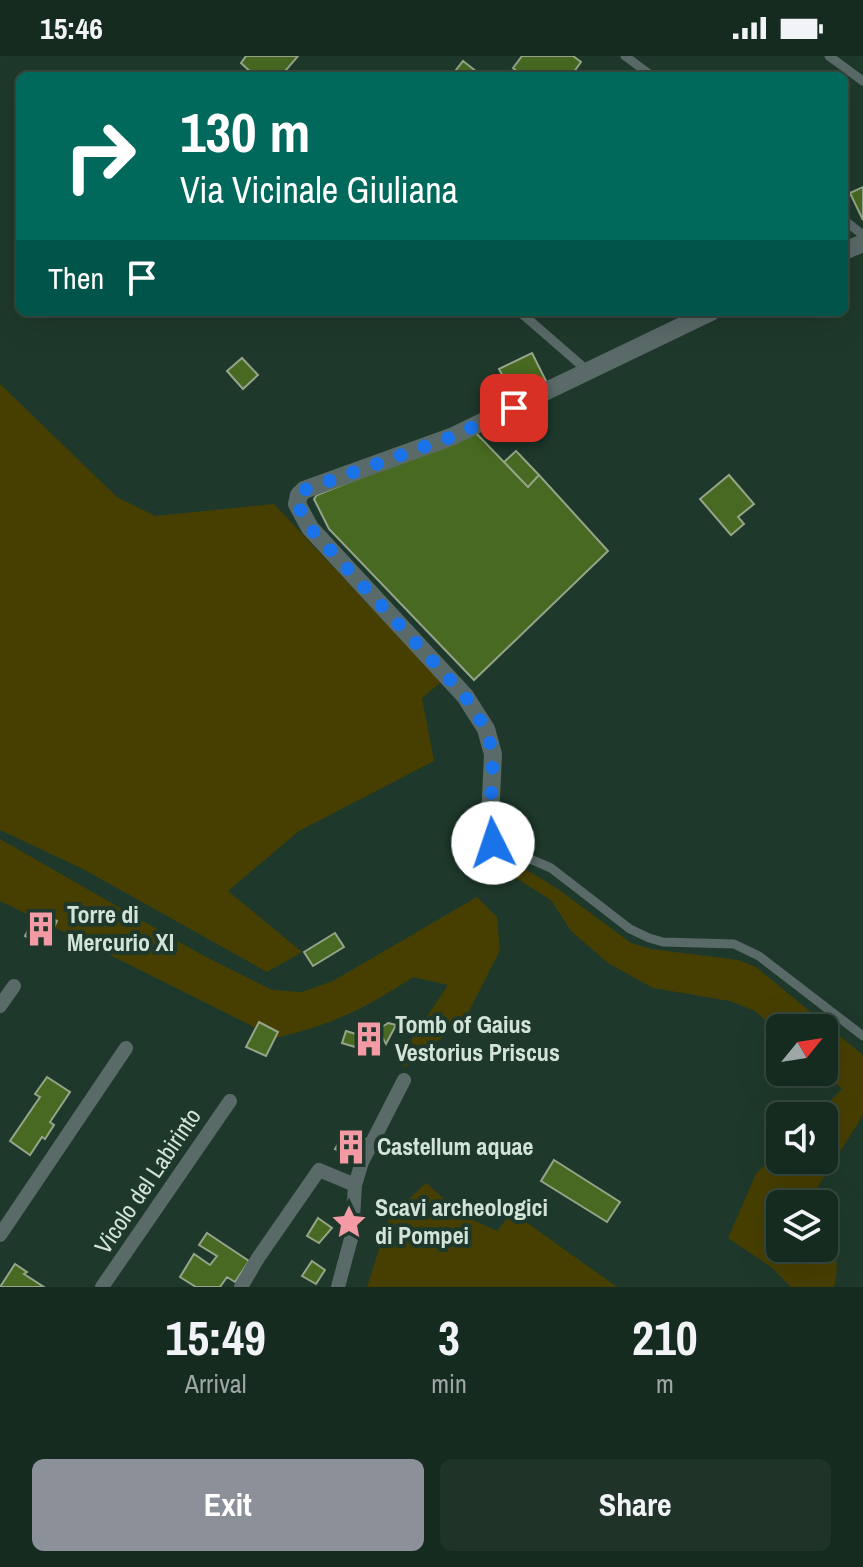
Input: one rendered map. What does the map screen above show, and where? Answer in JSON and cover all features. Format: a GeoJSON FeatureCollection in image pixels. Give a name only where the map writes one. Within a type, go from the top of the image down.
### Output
{"type":"FeatureCollection","features":[{"type":"Feature","properties":{"kind":"street"},"geometry":{"type":"LineString","coordinates":[[493,843],[490,820],[493,754],[486,729],[465,696],[310,528],[297,504],[299,495],[304,490],[451,437],[703,316]]}},
{"type":"Feature","properties":{"kind":"street"},"geometry":{"type":"LineString","coordinates":[[0,1006],[14,986]]}},
{"type":"Feature","properties":{"kind":"street"},"geometry":{"type":"LineString","coordinates":[[0,1235],[126,1048]]}},
{"type":"Feature","properties":{"kind":"street"},"geometry":{"type":"LineString","coordinates":[[338,1287],[352,1235],[355,1185],[362,1162],[404,1080]]}},
{"type":"Feature","properties":{"kind":"street","name":"Vicolo del Labirinto"},"geometry":{"type":"LineString","coordinates":[[102,1287],[230,1101]]}},
{"type":"Feature","properties":{"kind":"street"},"geometry":{"type":"LineString","coordinates":[[241,1287],[319,1170],[355,1185]]}},
{"type":"Feature","properties":{"kind":"lane"},"geometry":{"type":"LineString","coordinates":[[625,56],[647,72]]}},
{"type":"Feature","properties":{"kind":"lane"},"geometry":{"type":"LineString","coordinates":[[829,56],[863,81]]}},
{"type":"Feature","properties":{"kind":"lane"},"geometry":{"type":"LineString","coordinates":[[525,316],[589,372]]}},
{"type":"Feature","properties":{"kind":"lane"},"geometry":{"type":"LineString","coordinates":[[493,843],[551,868],[630,929],[649,938],[663,942],[734,944],[759,956],[863,1036]]}},
{"type":"Feature","properties":{"kind":"shaded area"},"geometry":{"type":"Polygon","coordinates":[[[0,384],[117,497],[155,516],[274,504],[441,682],[422,698],[434,761],[299,831],[228,891],[302,952],[267,972],[83,869],[0,830],[0,384]]]}},
{"type":"Feature","properties":{"kind":"shaded area"},"geometry":{"type":"Polygon","coordinates":[[[0,839],[202,955],[272,990],[302,992],[333,981],[477,897],[497,917],[500,950],[465,1019],[405,1067],[397,1062],[448,985],[413,977],[347,1015],[275,1038],[278,1031],[260,1022],[256,1028],[54,927],[57,921],[39,912],[35,918],[0,901],[0,839]]]}},
{"type":"Feature","properties":{"kind":"shaded area"},"geometry":{"type":"Polygon","coordinates":[[[517,864],[558,889],[631,943],[651,949],[738,960],[756,967],[813,1014],[766,1014],[766,1021],[755,1011],[730,1001],[653,988],[608,963],[571,931],[551,900],[506,872],[517,864]]]}},
{"type":"Feature","properties":{"kind":"shaded area"},"geometry":{"type":"Polygon","coordinates":[[[838,1034],[863,1055],[863,1115],[838,1155],[838,1102],[829,1102],[842,1089],[838,1085],[838,1034]]]}},
{"type":"Feature","properties":{"kind":"shaded area"},"geometry":{"type":"Polygon","coordinates":[[[766,1164],[766,1174],[826,1174],[816,1190],[766,1190],[766,1262],[836,1262],[834,1287],[791,1287],[771,1267],[728,1238],[756,1174],[766,1164]]]}},
{"type":"Feature","properties":{"kind":"shaded area"},"geometry":{"type":"Polygon","coordinates":[[[426,1183],[462,1215],[497,1231],[512,1212],[617,1287],[367,1287],[389,1218],[426,1183]]]}},
{"type":"Feature","properties":{"kind":"building"},"geometry":{"type":"Polygon","coordinates":[[[246,56],[298,56],[284,72],[251,72],[241,63],[246,56]]]}},
{"type":"Feature","properties":{"kind":"building"},"geometry":{"type":"Polygon","coordinates":[[[522,56],[573,56],[581,62],[574,72],[518,72],[513,68],[522,56]]]}},
{"type":"Feature","properties":{"kind":"building"},"geometry":{"type":"Polygon","coordinates":[[[463,61],[477,72],[455,72],[463,61]]]}},
{"type":"Feature","properties":{"kind":"building"},"geometry":{"type":"Polygon","coordinates":[[[863,187],[863,220],[850,193],[863,187]]]}},
{"type":"Feature","properties":{"kind":"building"},"geometry":{"type":"Polygon","coordinates":[[[532,353],[546,381],[514,397],[499,369],[532,353]]]}},
{"type":"Feature","properties":{"kind":"building"},"geometry":{"type":"Polygon","coordinates":[[[242,358],[258,375],[243,389],[227,371],[242,358]]]}},
{"type":"Feature","properties":{"kind":"building"},"geometry":{"type":"Polygon","coordinates":[[[475,432],[528,487],[539,475],[608,551],[474,680],[329,529],[314,499],[317,495],[475,432]]]}},
{"type":"Feature","properties":{"kind":"building"},"geometry":{"type":"Polygon","coordinates":[[[516,451],[539,475],[528,487],[504,462],[516,451]]]}},
{"type":"Feature","properties":{"kind":"building"},"geometry":{"type":"Polygon","coordinates":[[[729,475],[754,504],[738,517],[744,524],[731,535],[700,499],[729,475]]]}},
{"type":"Feature","properties":{"kind":"building","name":"Torre di Mercurio XI"},"geometry":{"type":"Polygon","coordinates":[[[38,911],[57,921],[45,946],[25,936],[38,911]]]}},
{"type":"Feature","properties":{"kind":"building"},"geometry":{"type":"Polygon","coordinates":[[[335,933],[344,947],[313,966],[304,952],[335,933]]]}},
{"type":"Feature","properties":{"kind":"building"},"geometry":{"type":"Polygon","coordinates":[[[259,1022],[278,1032],[266,1056],[246,1047],[259,1022]]]}},
{"type":"Feature","properties":{"kind":"building"},"geometry":{"type":"Polygon","coordinates":[[[388,1023],[396,1025],[386,1044],[381,1035],[382,1027],[388,1023]]]}},
{"type":"Feature","properties":{"kind":"building","name":"Tomb of Gaius Vestorius Priscus"},"geometry":{"type":"Polygon","coordinates":[[[374,1026],[379,1047],[363,1052],[358,1031],[374,1026]]]}},
{"type":"Feature","properties":{"kind":"building"},"geometry":{"type":"Polygon","coordinates":[[[346,1031],[359,1035],[355,1047],[342,1043],[346,1031]]]}},
{"type":"Feature","properties":{"kind":"building"},"geometry":{"type":"Polygon","coordinates":[[[47,1077],[70,1092],[50,1122],[54,1125],[30,1155],[10,1141],[40,1097],[35,1094],[47,1077]]]}},
{"type":"Feature","properties":{"kind":"building","name":"Castellum aquae"},"geometry":{"type":"Polygon","coordinates":[[[346,1130],[368,1140],[358,1160],[335,1149],[346,1130]]]}},
{"type":"Feature","properties":{"kind":"building"},"geometry":{"type":"Polygon","coordinates":[[[554,1160],[620,1202],[607,1222],[541,1181],[554,1160]]]}},
{"type":"Feature","properties":{"kind":"building"},"geometry":{"type":"Polygon","coordinates":[[[318,1218],[332,1228],[319,1243],[307,1236],[318,1218]]]}},
{"type":"Feature","properties":{"kind":"building"},"geometry":{"type":"Polygon","coordinates":[[[207,1233],[249,1261],[235,1282],[227,1277],[220,1287],[196,1287],[180,1277],[194,1254],[210,1265],[217,1256],[199,1245],[207,1233]]]}},
{"type":"Feature","properties":{"kind":"building"},"geometry":{"type":"Polygon","coordinates":[[[312,1261],[325,1270],[316,1284],[302,1276],[312,1261]]]}},
{"type":"Feature","properties":{"kind":"building"},"geometry":{"type":"Polygon","coordinates":[[[15,1264],[27,1272],[24,1274],[44,1287],[0,1287],[15,1264]]]}},
{"type":"Feature","properties":{"kind":"place","name":"Torre di Mercurio XI"},"geometry":{"type":"Point","coordinates":[41,929]}},
{"type":"Feature","properties":{"kind":"place","name":"Tomb of Gaius Vestorius Priscus"},"geometry":{"type":"Point","coordinates":[369,1039]}},
{"type":"Feature","properties":{"kind":"place","name":"Castellum aquae"},"geometry":{"type":"Point","coordinates":[351,1147]}},
{"type":"Feature","properties":{"kind":"place","name":"Scavi archeologici di Pompei"},"geometry":{"type":"Point","coordinates":[349,1222]}},
{"type":"Feature","properties":{"kind":"route"},"geometry":{"type":"LineString","coordinates":[[493,843],[490,820],[493,754],[486,729],[465,696],[310,528],[297,504],[304,490],[451,437],[514,408]]}}]}
